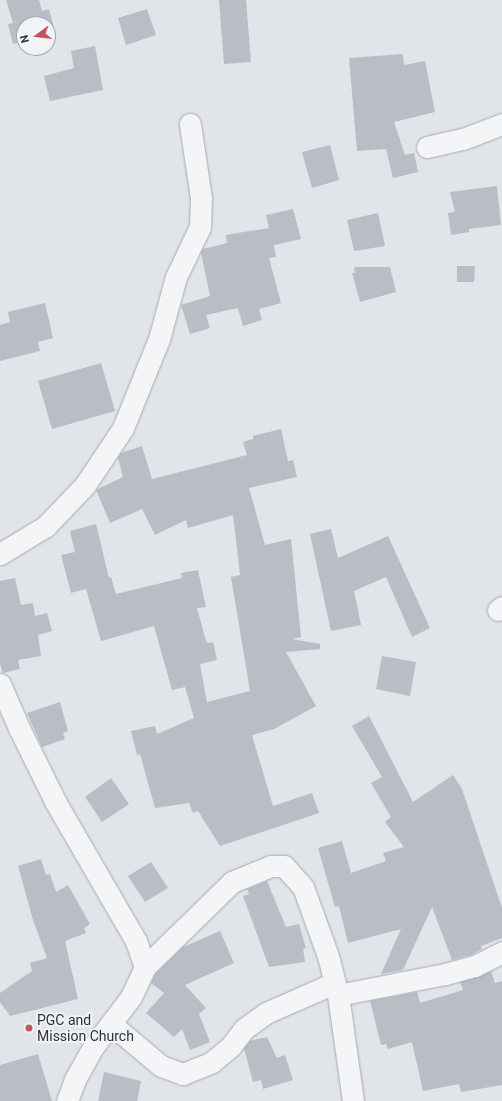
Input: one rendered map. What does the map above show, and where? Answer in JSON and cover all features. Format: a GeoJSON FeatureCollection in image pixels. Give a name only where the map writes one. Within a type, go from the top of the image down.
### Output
{"type":"FeatureCollection","features":[{"type":"Feature","properties":{"kind":"street"},"geometry":{"type":"LineString","coordinates":[[0,554],[46,526],[85,485],[123,428],[159,339],[176,277],[200,226],[201,198],[190,124]]}},
{"type":"Feature","properties":{"kind":"street"},"geometry":{"type":"LineString","coordinates":[[427,147],[463,139],[502,124]]}},
{"type":"Feature","properties":{"kind":"street"},"geometry":{"type":"LineString","coordinates":[[0,684],[19,728],[56,803],[136,941],[145,967]]}},
{"type":"Feature","properties":{"kind":"street"},"geometry":{"type":"LineString","coordinates":[[67,1101],[82,1067],[131,997],[145,967],[232,882],[271,866],[284,866],[303,886],[336,989],[353,1101]]}},
{"type":"Feature","properties":{"kind":"street"},"geometry":{"type":"LineString","coordinates":[[111,1024],[161,1066],[182,1074],[212,1062],[231,1046],[244,1029],[266,1013],[336,989],[445,974],[475,966],[502,952]]}},
{"type":"Feature","properties":{"kind":"building"},"geometry":{"type":"Polygon","coordinates":[[[6,0],[39,0],[42,11],[49,9],[51,16],[16,16],[16,43],[13,44],[8,24],[13,23],[6,0]]]}},
{"type":"Feature","properties":{"kind":"building"},"geometry":{"type":"Polygon","coordinates":[[[219,0],[246,0],[251,62],[224,64],[219,0]]]}},
{"type":"Feature","properties":{"kind":"building"},"geometry":{"type":"Polygon","coordinates":[[[147,9],[156,35],[126,45],[118,18],[147,9]]]}},
{"type":"Feature","properties":{"kind":"building"},"geometry":{"type":"Polygon","coordinates":[[[95,46],[103,90],[50,101],[44,76],[74,68],[71,51],[95,46]]]}},
{"type":"Feature","properties":{"kind":"building"},"geometry":{"type":"Polygon","coordinates":[[[403,54],[404,65],[425,61],[435,112],[394,122],[405,155],[414,153],[418,172],[393,178],[386,149],[357,151],[349,58],[403,54]]]}},
{"type":"Feature","properties":{"kind":"building"},"geometry":{"type":"Polygon","coordinates":[[[330,145],[339,180],[312,188],[302,152],[330,145]]]}},
{"type":"Feature","properties":{"kind":"building"},"geometry":{"type":"Polygon","coordinates":[[[497,186],[501,225],[469,229],[469,232],[451,235],[448,213],[455,212],[450,192],[497,186]]]}},
{"type":"Feature","properties":{"kind":"building"},"geometry":{"type":"Polygon","coordinates":[[[293,209],[301,239],[274,245],[276,257],[269,258],[281,303],[259,309],[262,320],[243,326],[238,308],[206,315],[210,328],[190,334],[181,305],[210,296],[201,253],[203,249],[227,243],[226,235],[269,228],[266,215],[293,209]]]}},
{"type":"Feature","properties":{"kind":"building"},"geometry":{"type":"Polygon","coordinates":[[[378,213],[385,246],[354,251],[347,220],[378,213]]]}},
{"type":"Feature","properties":{"kind":"building"},"geometry":{"type":"Polygon","coordinates":[[[457,266],[475,266],[474,282],[457,282],[457,266]]]}},
{"type":"Feature","properties":{"kind":"building"},"geometry":{"type":"Polygon","coordinates":[[[354,267],[390,267],[396,292],[360,302],[352,273],[355,273],[354,267]]]}},
{"type":"Feature","properties":{"kind":"building"},"geometry":{"type":"Polygon","coordinates":[[[45,303],[53,338],[38,342],[40,351],[0,361],[0,325],[10,322],[8,312],[45,303]]]}},
{"type":"Feature","properties":{"kind":"building"},"geometry":{"type":"Polygon","coordinates":[[[101,363],[115,411],[52,429],[38,381],[101,363]]]}},
{"type":"Feature","properties":{"kind":"building"},"geometry":{"type":"Polygon","coordinates":[[[281,429],[288,461],[293,460],[297,477],[249,488],[265,545],[291,539],[301,637],[292,639],[320,644],[320,649],[286,652],[316,706],[274,729],[252,735],[273,806],[312,793],[319,813],[220,846],[198,811],[193,813],[189,803],[155,808],[140,754],[137,755],[131,731],[155,726],[157,734],[194,718],[185,687],[172,690],[154,626],[101,641],[86,589],[71,593],[61,555],[75,552],[70,531],[96,524],[109,578],[111,577],[116,594],[182,578],[181,573],[198,570],[206,607],[197,608],[206,641],[208,643],[213,642],[217,660],[200,664],[207,702],[250,691],[231,577],[240,575],[233,515],[188,528],[186,520],[155,535],[142,509],[110,523],[96,490],[123,477],[118,458],[121,453],[142,446],[152,479],[247,455],[243,442],[253,439],[253,436],[281,429]]]}},
{"type":"Feature","properties":{"kind":"building"},"geometry":{"type":"Polygon","coordinates":[[[331,529],[338,558],[388,536],[430,628],[412,637],[386,577],[354,591],[361,625],[331,631],[310,534],[331,529]]]}},
{"type":"Feature","properties":{"kind":"building"},"geometry":{"type":"Polygon","coordinates":[[[15,578],[21,605],[33,603],[35,616],[47,613],[52,631],[38,635],[41,656],[18,660],[20,669],[3,673],[0,664],[0,581],[15,578]]]}},
{"type":"Feature","properties":{"kind":"building"},"geometry":{"type":"Polygon","coordinates":[[[382,656],[416,662],[410,696],[376,689],[382,656]]]}},
{"type":"Feature","properties":{"kind":"building"},"geometry":{"type":"Polygon","coordinates":[[[60,702],[68,731],[63,733],[65,739],[42,747],[27,713],[60,702]]]}},
{"type":"Feature","properties":{"kind":"building"},"geometry":{"type":"Polygon","coordinates":[[[369,716],[413,802],[453,775],[462,789],[502,908],[502,938],[481,946],[482,949],[471,955],[452,960],[432,907],[403,970],[381,974],[401,929],[348,943],[339,906],[335,907],[318,848],[342,841],[351,873],[386,861],[383,853],[404,847],[385,822],[391,817],[371,783],[382,777],[352,726],[369,716]]]}},
{"type":"Feature","properties":{"kind":"building"},"geometry":{"type":"Polygon","coordinates":[[[111,778],[129,804],[102,822],[85,797],[111,778]]]}},
{"type":"Feature","properties":{"kind":"building"},"geometry":{"type":"Polygon","coordinates":[[[41,859],[46,875],[50,874],[56,892],[68,885],[90,924],[84,928],[86,933],[65,941],[78,999],[10,1016],[0,1002],[0,993],[32,971],[30,963],[47,958],[33,920],[18,866],[41,859]]]}},
{"type":"Feature","properties":{"kind":"building"},"geometry":{"type":"Polygon","coordinates":[[[151,862],[168,888],[145,902],[128,876],[151,862]]]}},
{"type":"Feature","properties":{"kind":"building"},"geometry":{"type":"Polygon","coordinates":[[[267,881],[286,927],[299,924],[306,948],[303,949],[305,962],[269,967],[243,896],[249,894],[247,889],[267,881]]]}},
{"type":"Feature","properties":{"kind":"building"},"geometry":{"type":"Polygon","coordinates":[[[220,931],[234,963],[185,985],[206,1008],[199,1014],[210,1042],[190,1050],[182,1029],[174,1037],[146,1013],[164,993],[151,983],[155,974],[183,947],[220,931]]]}},
{"type":"Feature","properties":{"kind":"building"},"geometry":{"type":"Polygon","coordinates":[[[491,971],[495,983],[502,981],[502,1085],[461,1092],[459,1084],[423,1091],[412,1042],[388,1049],[386,1044],[381,1045],[370,1001],[417,992],[420,1003],[463,990],[460,982],[491,971]]]}},
{"type":"Feature","properties":{"kind":"building"},"geometry":{"type":"Polygon","coordinates":[[[267,1037],[277,1058],[285,1055],[293,1080],[263,1089],[261,1080],[253,1082],[244,1048],[250,1041],[267,1037]]]}},
{"type":"Feature","properties":{"kind":"building"},"geometry":{"type":"Polygon","coordinates":[[[38,1054],[52,1101],[0,1101],[0,1065],[38,1054]]]}},
{"type":"Feature","properties":{"kind":"building"},"geometry":{"type":"Polygon","coordinates":[[[104,1072],[141,1081],[137,1101],[98,1101],[104,1072]]]}},
{"type":"Feature","properties":{"kind":"place","name":"PGC and Mission Church"},"geometry":{"type":"Point","coordinates":[29,1028]}}]}
